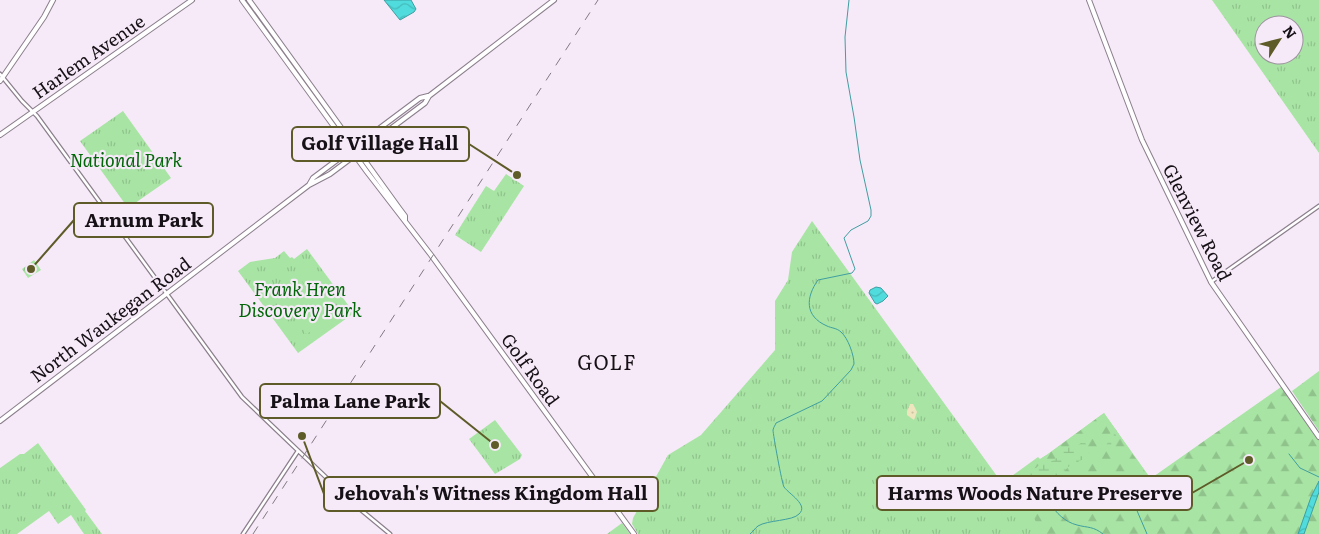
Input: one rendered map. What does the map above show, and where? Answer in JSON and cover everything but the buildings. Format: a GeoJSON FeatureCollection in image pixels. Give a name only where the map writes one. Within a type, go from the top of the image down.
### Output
{"type":"FeatureCollection","features":[{"type":"Feature","properties":{"kind":"main road"},"geometry":{"type":"LineString","coordinates":[[1,78],[44,18],[53,0]]}},
{"type":"Feature","properties":{"kind":"main road","name":"Harlem Avenue"},"geometry":{"type":"LineString","coordinates":[[0,135],[192,0]]}},
{"type":"Feature","properties":{"kind":"main road","name":"Golf Road"},"geometry":{"type":"LineString","coordinates":[[242,0],[357,154],[634,534]]}},
{"type":"Feature","properties":{"kind":"main road","name":"Golf Road"},"geometry":{"type":"LineString","coordinates":[[248,0],[352,148]]}},
{"type":"Feature","properties":{"kind":"main road"},"geometry":{"type":"LineString","coordinates":[[429,96],[554,0]]}},
{"type":"Feature","properties":{"kind":"main road","name":"Glenview Road"},"geometry":{"type":"LineString","coordinates":[[1089,0],[1142,140],[1211,282],[1319,437]]}},
{"type":"Feature","properties":{"kind":"main road","name":"North Waukegan Road"},"geometry":{"type":"LineString","coordinates":[[309,185],[313,178],[352,148],[420,98],[429,96]]}},
{"type":"Feature","properties":{"kind":"main road","name":"North Waukegan Road"},"geometry":{"type":"LineString","coordinates":[[0,421],[309,185],[322,179],[425,103],[429,96]]}},
{"type":"Feature","properties":{"kind":"street"},"geometry":{"type":"LineString","coordinates":[[1,78],[33,112],[242,397],[354,505],[390,534]]}},
{"type":"Feature","properties":{"kind":"street"},"geometry":{"type":"LineString","coordinates":[[1211,282],[1319,206]]}},
{"type":"Feature","properties":{"kind":"street"},"geometry":{"type":"LineString","coordinates":[[243,534],[298,451]]}},
{"type":"Feature","properties":{"kind":"green space"},"geometry":{"type":"Polygon","coordinates":[[[1212,0],[1319,0],[1319,153],[1257,65],[1304,65],[1304,15],[1254,15],[1254,60],[1212,0]]]}},
{"type":"Feature","properties":{"kind":"green space","name":"National Park"},"geometry":{"type":"Polygon","coordinates":[[[123,111],[171,178],[128,208],[80,141],[123,111]]]}},
{"type":"Feature","properties":{"kind":"green space"},"geometry":{"type":"Polygon","coordinates":[[[506,174],[524,186],[481,252],[455,235],[486,186],[494,191],[506,174]]]}},
{"type":"Feature","properties":{"kind":"green space"},"geometry":{"type":"Polygon","coordinates":[[[812,221],[1002,483],[1038,457],[1040,459],[1048,454],[1104,413],[1151,479],[1282,387],[1319,440],[1319,534],[638,534],[632,524],[633,518],[668,455],[701,435],[775,350],[775,301],[788,280],[792,252],[812,221]]]}},
{"type":"Feature","properties":{"kind":"green space","name":"Frank Hren Discovery Park"},"geometry":{"type":"Polygon","coordinates":[[[307,249],[354,313],[298,353],[238,271],[250,262],[275,258],[284,251],[290,258],[294,259],[307,249]]]}},
{"type":"Feature","properties":{"kind":"green space"},"geometry":{"type":"Polygon","coordinates":[[[34,260],[41,270],[28,278],[22,269],[34,260]]]}},
{"type":"Feature","properties":{"kind":"green space"},"geometry":{"type":"Polygon","coordinates":[[[312,265],[327,290],[313,299],[298,274],[312,265]]]}},
{"type":"Feature","properties":{"kind":"green space"},"geometry":{"type":"Polygon","coordinates":[[[295,274],[315,306],[300,316],[280,285],[295,274]]]}},
{"type":"Feature","properties":{"kind":"green space"},"geometry":{"type":"Polygon","coordinates":[[[320,310],[327,321],[319,326],[312,315],[320,310]]]}},
{"type":"Feature","properties":{"kind":"green space"},"geometry":{"type":"Polygon","coordinates":[[[308,318],[314,330],[306,334],[300,322],[308,318]]]}},
{"type":"Feature","properties":{"kind":"green space"},"geometry":{"type":"Polygon","coordinates":[[[1319,371],[1319,431],[1292,391],[1319,371]]]}},
{"type":"Feature","properties":{"kind":"green space"},"geometry":{"type":"Polygon","coordinates":[[[1281,387],[1319,441],[1319,481],[1311,497],[1298,534],[1033,534],[1038,523],[1013,489],[1014,482],[1022,471],[1104,413],[1150,479],[1281,387]]]}},
{"type":"Feature","properties":{"kind":"green space"},"geometry":{"type":"Polygon","coordinates":[[[495,420],[522,455],[520,459],[495,474],[469,439],[495,420]]]}},
{"type":"Feature","properties":{"kind":"green space"},"geometry":{"type":"Polygon","coordinates":[[[497,424],[508,440],[505,450],[491,461],[476,441],[476,438],[497,424]]]}},
{"type":"Feature","properties":{"kind":"green space"},"geometry":{"type":"Polygon","coordinates":[[[1113,431],[1116,435],[1115,446],[1107,449],[1111,432],[1113,431]]]}},
{"type":"Feature","properties":{"kind":"green space"},"geometry":{"type":"Polygon","coordinates":[[[38,443],[102,534],[84,534],[71,515],[58,524],[49,511],[17,534],[0,534],[0,468],[38,443]]]}},
{"type":"Feature","properties":{"kind":"green space"},"geometry":{"type":"Polygon","coordinates":[[[1081,443],[1087,445],[1087,451],[1091,455],[1068,467],[1051,489],[1038,478],[1035,487],[1028,490],[1026,471],[1028,469],[1036,468],[1044,460],[1052,461],[1057,458],[1062,448],[1075,447],[1081,443]]]}},
{"type":"Feature","properties":{"kind":"green space"},"geometry":{"type":"Polygon","coordinates":[[[1319,492],[1319,534],[1304,534],[1319,492]]]}},
{"type":"Feature","properties":{"kind":"green space"},"geometry":{"type":"Polygon","coordinates":[[[622,523],[630,534],[607,534],[622,523]]]}},
{"type":"Feature","properties":{"kind":"sand"},"geometry":{"type":"Polygon","coordinates":[[[910,404],[913,404],[917,412],[914,420],[907,415],[910,404]]]}},
{"type":"Feature","properties":{"kind":"water"},"geometry":{"type":"Polygon","coordinates":[[[384,0],[411,0],[416,9],[400,20],[384,0]]]}},
{"type":"Feature","properties":{"kind":"water"},"geometry":{"type":"Polygon","coordinates":[[[876,287],[881,288],[888,296],[877,304],[869,293],[870,290],[876,287]]]}},
{"type":"Feature","properties":{"kind":"water"},"geometry":{"type":"Polygon","coordinates":[[[1319,481],[1319,492],[1304,534],[1298,534],[1311,497],[1319,481]]]}},
{"type":"Feature","properties":{"kind":"water"},"geometry":{"type":"Polygon","coordinates":[[[945,498],[958,505],[958,508],[944,510],[943,503],[945,498]]]}},
{"type":"Feature","properties":{"kind":"waterway"},"geometry":{"type":"LineString","coordinates":[[750,534],[762,524],[796,516],[802,507],[783,484],[773,433],[776,423],[822,401],[851,370],[854,364],[850,347],[844,335],[838,330],[820,322],[814,317],[809,306],[811,293],[818,280],[852,273],[855,269],[844,238],[851,230],[868,221],[871,216],[846,72],[845,37],[849,0]]}},
{"type":"Feature","properties":{"kind":"waterway"},"geometry":{"type":"LineString","coordinates":[[1289,454],[1300,468],[1319,477]]}},
{"type":"Feature","properties":{"kind":"waterway"},"geometry":{"type":"LineString","coordinates":[[1052,488],[1050,503],[1061,517],[1073,524],[1093,528],[1103,534]]}},
{"type":"Feature","properties":{"kind":"waterway"},"geometry":{"type":"LineString","coordinates":[[1132,499],[1147,534]]}},
{"type":"Feature","properties":{"kind":"railway"},"geometry":{"type":"LineString","coordinates":[[253,534],[598,0]]}},
{"type":"Feature","properties":{"kind":"place","name":"Golf Village Hall"},"geometry":{"type":"Point","coordinates":[517,175]}},
{"type":"Feature","properties":{"kind":"place","name":"Arnum Park"},"geometry":{"type":"Point","coordinates":[31,269]}},
{"type":"Feature","properties":{"kind":"place","name":"Jehovah's Witness Kingdom Hall"},"geometry":{"type":"Point","coordinates":[302,436]}},
{"type":"Feature","properties":{"kind":"place","name":"Palma Lane Park"},"geometry":{"type":"Point","coordinates":[495,445]}},
{"type":"Feature","properties":{"kind":"place","name":"Harms Woods Nature Preserve"},"geometry":{"type":"Point","coordinates":[1249,460]}},
{"type":"Feature","properties":{"kind":"district","name":"GOLF"},"geometry":{"type":"Point","coordinates":[607,361]}}]}
